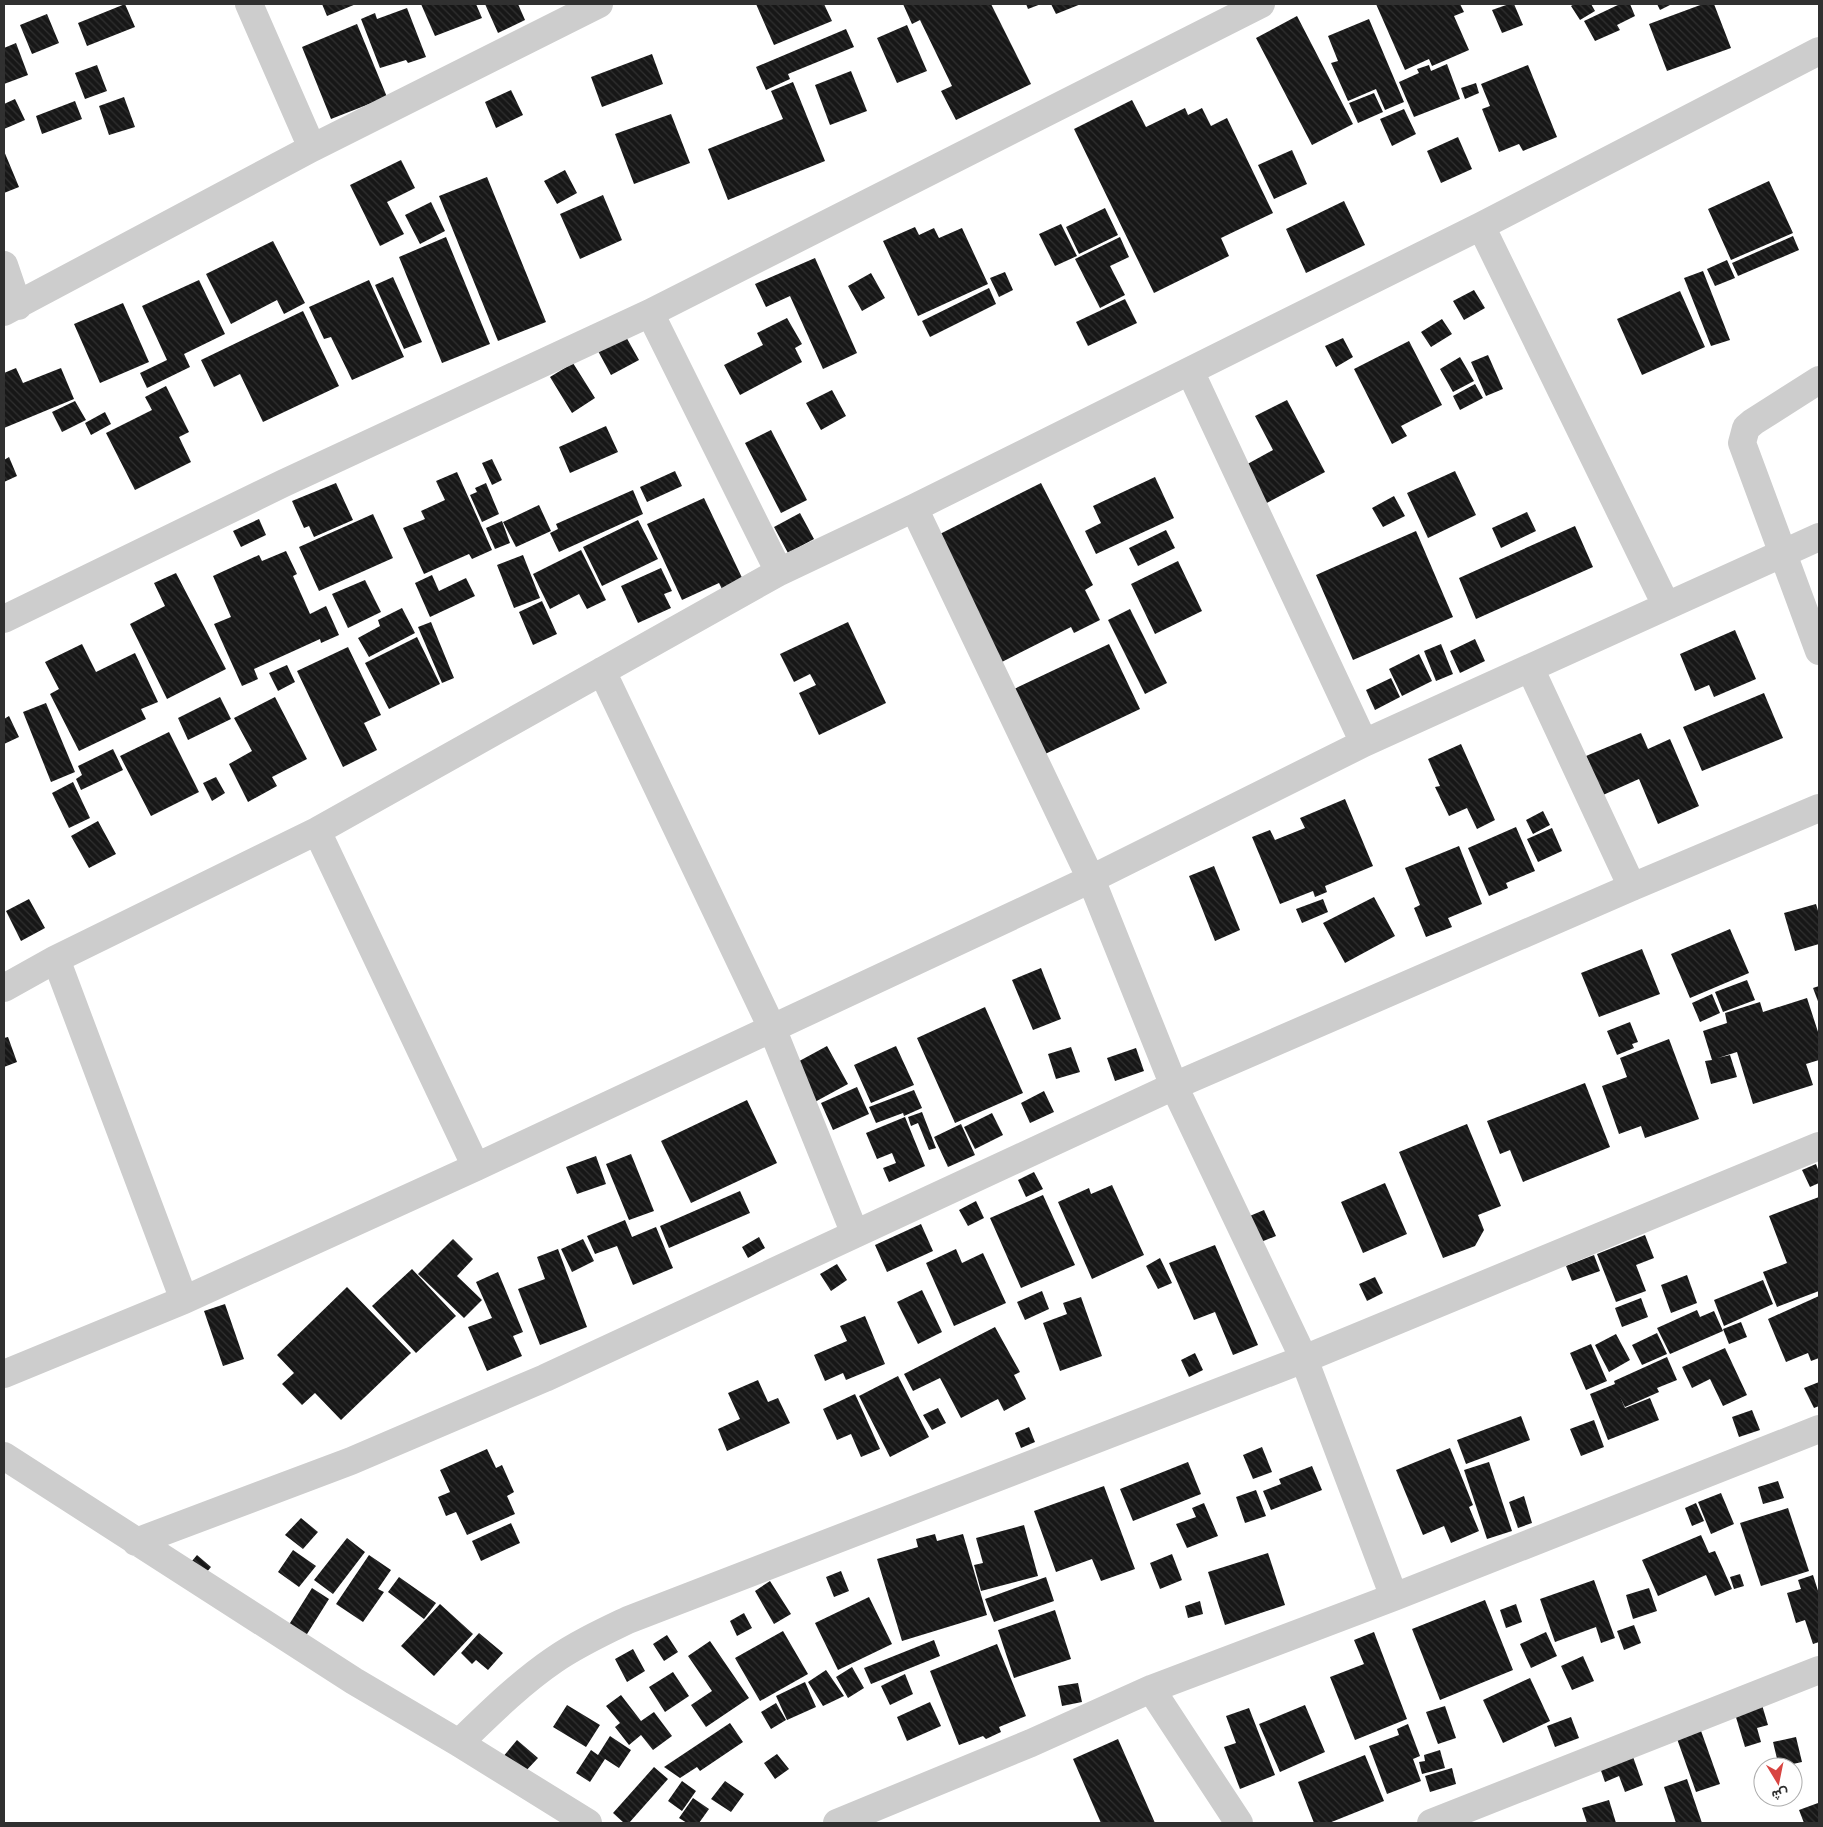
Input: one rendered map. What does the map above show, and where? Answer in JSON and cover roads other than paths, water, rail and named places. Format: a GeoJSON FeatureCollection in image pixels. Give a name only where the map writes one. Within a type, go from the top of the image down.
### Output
{"type":"FeatureCollection","features":[{"type":"Feature","properties":{"kind":"street"},"geometry":{"type":"LineString","coordinates":[[249,4],[312,148]]}},
{"type":"Feature","properties":{"kind":"street"},"geometry":{"type":"LineString","coordinates":[[4,265],[11,309],[312,148],[599,4]]}},
{"type":"Feature","properties":{"kind":"street"},"geometry":{"type":"LineString","coordinates":[[4,619],[284,483],[650,313],[1261,4]]}},
{"type":"Feature","properties":{"kind":"street"},"geometry":{"type":"LineString","coordinates":[[4,988],[56,959],[317,831],[779,572],[914,508],[1481,226],[1819,50]]}},
{"type":"Feature","properties":{"kind":"street"},"geometry":{"type":"LineString","coordinates":[[1481,226],[1666,605]]}},
{"type":"Feature","properties":{"kind":"street"},"geometry":{"type":"LineString","coordinates":[[650,313],[779,572]]}},
{"type":"Feature","properties":{"kind":"street"},"geometry":{"type":"LineString","coordinates":[[1190,371],[1364,743]]}},
{"type":"Feature","properties":{"kind":"street"},"geometry":{"type":"LineString","coordinates":[[1819,380],[1753,422],[1746,428],[1742,442],[1819,650]]}},
{"type":"Feature","properties":{"kind":"street"},"geometry":{"type":"LineString","coordinates":[[914,508],[1092,879],[1174,1086],[1304,1359],[1394,1597]]}},
{"type":"Feature","properties":{"kind":"street"},"geometry":{"type":"LineString","coordinates":[[4,1374],[184,1300],[476,1167],[1092,879],[1364,743],[1819,537]]}},
{"type":"Feature","properties":{"kind":"street"},"geometry":{"type":"LineString","coordinates":[[1530,668],[1632,887]]}},
{"type":"Feature","properties":{"kind":"street"},"geometry":{"type":"LineString","coordinates":[[602,671],[772,1028],[855,1234]]}},
{"type":"Feature","properties":{"kind":"street"},"geometry":{"type":"LineString","coordinates":[[136,1542],[369,1454],[545,1378],[1174,1086],[1819,808]]}},
{"type":"Feature","properties":{"kind":"street"},"geometry":{"type":"LineString","coordinates":[[317,831],[476,1167]]}},
{"type":"Feature","properties":{"kind":"street"},"geometry":{"type":"LineString","coordinates":[[56,959],[184,1300]]}},
{"type":"Feature","properties":{"kind":"street"},"geometry":{"type":"LineString","coordinates":[[459,1743],[516,1689],[555,1659],[591,1638],[628,1620],[1304,1359],[1819,1146]]}},
{"type":"Feature","properties":{"kind":"street"},"geometry":{"type":"LineString","coordinates":[[837,1823],[1031,1743],[1151,1689],[1394,1597],[1819,1429]]}},
{"type":"Feature","properties":{"kind":"street"},"geometry":{"type":"LineString","coordinates":[[4,1456],[354,1681],[588,1823]]}},
{"type":"Feature","properties":{"kind":"street"},"geometry":{"type":"LineString","coordinates":[[1430,1823],[1819,1670]]}},
{"type":"Feature","properties":{"kind":"street"},"geometry":{"type":"LineString","coordinates":[[1151,1689],[1239,1823]]}}]}
